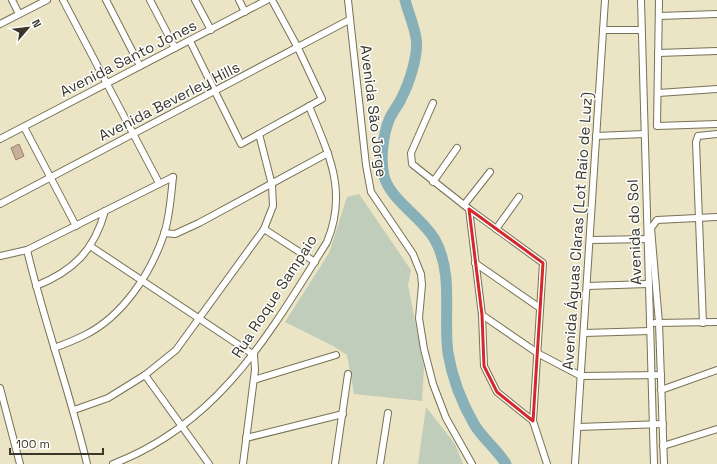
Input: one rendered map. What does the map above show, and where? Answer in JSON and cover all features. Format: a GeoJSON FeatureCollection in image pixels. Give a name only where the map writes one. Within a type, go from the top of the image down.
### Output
{"type":"FeatureCollection","features":[{"type":"Feature","properties":{"kind":"street"},"geometry":{"type":"LineString","coordinates":[[12,0],[19,14]]}},
{"type":"Feature","properties":{"kind":"street"},"geometry":{"type":"LineString","coordinates":[[0,24],[47,0]]}},
{"type":"Feature","properties":{"kind":"street"},"geometry":{"type":"LineString","coordinates":[[63,0],[106,85],[159,183]]}},
{"type":"Feature","properties":{"kind":"street"},"geometry":{"type":"LineString","coordinates":[[106,0],[140,66]]}},
{"type":"Feature","properties":{"kind":"street"},"geometry":{"type":"LineString","coordinates":[[150,0],[174,48]]}},
{"type":"Feature","properties":{"kind":"street"},"geometry":{"type":"LineString","coordinates":[[195,0],[211,30]]}},
{"type":"Feature","properties":{"kind":"street"},"geometry":{"type":"LineString","coordinates":[[239,0],[245,12]]}},
{"type":"Feature","properties":{"kind":"street","name":"Avenida Santo Jones"},"geometry":{"type":"LineString","coordinates":[[0,139],[267,0]]}},
{"type":"Feature","properties":{"kind":"street"},"geometry":{"type":"LineString","coordinates":[[190,41],[241,144],[322,99],[298,48],[272,0]]}},
{"type":"Feature","properties":{"kind":"street","name":"Avenida São Jorge"},"geometry":{"type":"LineString","coordinates":[[348,0],[366,165],[371,192],[413,254],[421,274],[422,285],[419,318],[433,384],[446,418],[472,464]]}},
{"type":"Feature","properties":{"kind":"street","name":"Avenida Águas Claras (Lot Raio de Luz)"},"geometry":{"type":"LineString","coordinates":[[576,464],[605,0]]}},
{"type":"Feature","properties":{"kind":"street","name":"Avenida do Sol"},"geometry":{"type":"LineString","coordinates":[[641,0],[644,134],[650,239],[659,323],[664,464]]}},
{"type":"Feature","properties":{"kind":"street"},"geometry":{"type":"LineString","coordinates":[[659,0],[657,126],[717,124]]}},
{"type":"Feature","properties":{"kind":"street"},"geometry":{"type":"LineString","coordinates":[[659,16],[717,14]]}},
{"type":"Feature","properties":{"kind":"street","name":"Avenida Beverley Hills"},"geometry":{"type":"LineString","coordinates":[[0,204],[349,20]]}},
{"type":"Feature","properties":{"kind":"street"},"geometry":{"type":"LineString","coordinates":[[603,30],[641,30]]}},
{"type":"Feature","properties":{"kind":"street"},"geometry":{"type":"LineString","coordinates":[[658,54],[717,51]]}},
{"type":"Feature","properties":{"kind":"street"},"geometry":{"type":"LineString","coordinates":[[658,93],[717,89]]}},
{"type":"Feature","properties":{"kind":"street"},"geometry":{"type":"LineString","coordinates":[[433,104],[411,153],[412,164],[466,207],[543,263],[539,354],[533,421],[547,464]]}},
{"type":"Feature","properties":{"kind":"street","name":"Rua Roque Sampaio"},"geometry":{"type":"LineString","coordinates":[[113,464],[144,451],[182,426],[226,387],[254,355],[327,242],[334,225],[337,206],[335,178],[328,154],[309,106]]}},
{"type":"Feature","properties":{"kind":"street"},"geometry":{"type":"LineString","coordinates":[[24,127],[76,226]]}},
{"type":"Feature","properties":{"kind":"street"},"geometry":{"type":"LineString","coordinates":[[74,410],[108,398],[145,375],[176,350],[264,229],[273,206],[272,185],[259,134]]}},
{"type":"Feature","properties":{"kind":"street"},"geometry":{"type":"LineString","coordinates":[[596,136],[644,134]]}},
{"type":"Feature","properties":{"kind":"street"},"geometry":{"type":"LineString","coordinates":[[703,323],[696,142],[698,136],[717,134]]}},
{"type":"Feature","properties":{"kind":"street"},"geometry":{"type":"LineString","coordinates":[[433,182],[457,148]]}},
{"type":"Feature","properties":{"kind":"street"},"geometry":{"type":"LineString","coordinates":[[164,233],[175,234],[184,230],[272,185],[328,154]]}},
{"type":"Feature","properties":{"kind":"street"},"geometry":{"type":"LineString","coordinates":[[490,172],[466,207],[482,315],[484,366],[497,392],[533,421]]}},
{"type":"Feature","properties":{"kind":"street"},"geometry":{"type":"LineString","coordinates":[[0,256],[27,250],[173,176],[170,205],[164,233],[155,256],[128,301],[110,318],[86,334],[54,348]]}},
{"type":"Feature","properties":{"kind":"street"},"geometry":{"type":"LineString","coordinates":[[496,229],[520,197]]}},
{"type":"Feature","properties":{"kind":"street"},"geometry":{"type":"LineString","coordinates":[[36,286],[56,278],[71,267],[90,246],[100,229],[105,211]]}},
{"type":"Feature","properties":{"kind":"street"},"geometry":{"type":"LineString","coordinates":[[590,240],[650,239],[651,228],[657,220],[717,217]]}},
{"type":"Feature","properties":{"kind":"street"},"geometry":{"type":"LineString","coordinates":[[264,229],[315,262]]}},
{"type":"Feature","properties":{"kind":"street","name":"Avenida do Sol"},"geometry":{"type":"LineString","coordinates":[[650,239],[648,284],[654,464]]}},
{"type":"Feature","properties":{"kind":"street"},"geometry":{"type":"LineString","coordinates":[[90,246],[254,355],[254,380],[243,464]]}},
{"type":"Feature","properties":{"kind":"street"},"geometry":{"type":"LineString","coordinates":[[27,250],[54,348],[74,410],[86,464]]}},
{"type":"Feature","properties":{"kind":"street"},"geometry":{"type":"LineString","coordinates":[[475,263],[540,308]]}},
{"type":"Feature","properties":{"kind":"street"},"geometry":{"type":"LineString","coordinates":[[587,286],[648,284]]}},
{"type":"Feature","properties":{"kind":"street"},"geometry":{"type":"LineString","coordinates":[[482,315],[539,354],[581,376],[661,375]]}},
{"type":"Feature","properties":{"kind":"street"},"geometry":{"type":"LineString","coordinates":[[649,324],[717,322]]}},
{"type":"Feature","properties":{"kind":"street"},"geometry":{"type":"LineString","coordinates":[[584,333],[650,331]]}},
{"type":"Feature","properties":{"kind":"street"},"geometry":{"type":"LineString","coordinates":[[254,380],[336,355]]}},
{"type":"Feature","properties":{"kind":"street"},"geometry":{"type":"LineString","coordinates":[[661,390],[717,370]]}},
{"type":"Feature","properties":{"kind":"street"},"geometry":{"type":"LineString","coordinates":[[335,464],[348,374]]}},
{"type":"Feature","properties":{"kind":"street"},"geometry":{"type":"LineString","coordinates":[[145,375],[209,464]]}},
{"type":"Feature","properties":{"kind":"street"},"geometry":{"type":"LineString","coordinates":[[0,388],[20,464]]}},
{"type":"Feature","properties":{"kind":"street"},"geometry":{"type":"LineString","coordinates":[[380,464],[388,413]]}},
{"type":"Feature","properties":{"kind":"street"},"geometry":{"type":"LineString","coordinates":[[246,438],[343,414]]}},
{"type":"Feature","properties":{"kind":"street"},"geometry":{"type":"LineString","coordinates":[[578,427],[663,424]]}},
{"type":"Feature","properties":{"kind":"street"},"geometry":{"type":"LineString","coordinates":[[664,446],[717,429]]}},
{"type":"Feature","properties":{"kind":"highlighted area"},"geometry":{"type":"Polygon","coordinates":[[[469,209],[543,263],[533,421],[497,392],[484,366],[482,315],[469,209]]]}},
{"type":"Feature","properties":{"kind":"green space"},"geometry":{"type":"Polygon","coordinates":[[[359,194],[411,270],[408,285],[424,368],[422,401],[354,394],[347,355],[333,346],[285,322],[329,253],[347,197],[359,194]]]}},
{"type":"Feature","properties":{"kind":"green space"},"geometry":{"type":"Polygon","coordinates":[[[426,407],[455,444],[463,464],[418,464],[426,407]]]}},
{"type":"Feature","properties":{"kind":"building"},"geometry":{"type":"Polygon","coordinates":[[[19,144],[24,156],[16,160],[11,148],[19,144]]]}},
{"type":"Feature","properties":{"kind":"waterway"},"geometry":{"type":"LineString","coordinates":[[405,0],[417,45],[413,69],[400,102],[390,117],[385,133],[382,155],[384,176],[387,185],[393,193],[430,232],[441,253],[446,281],[448,353],[455,380],[465,407],[474,424],[506,464]]}}]}
